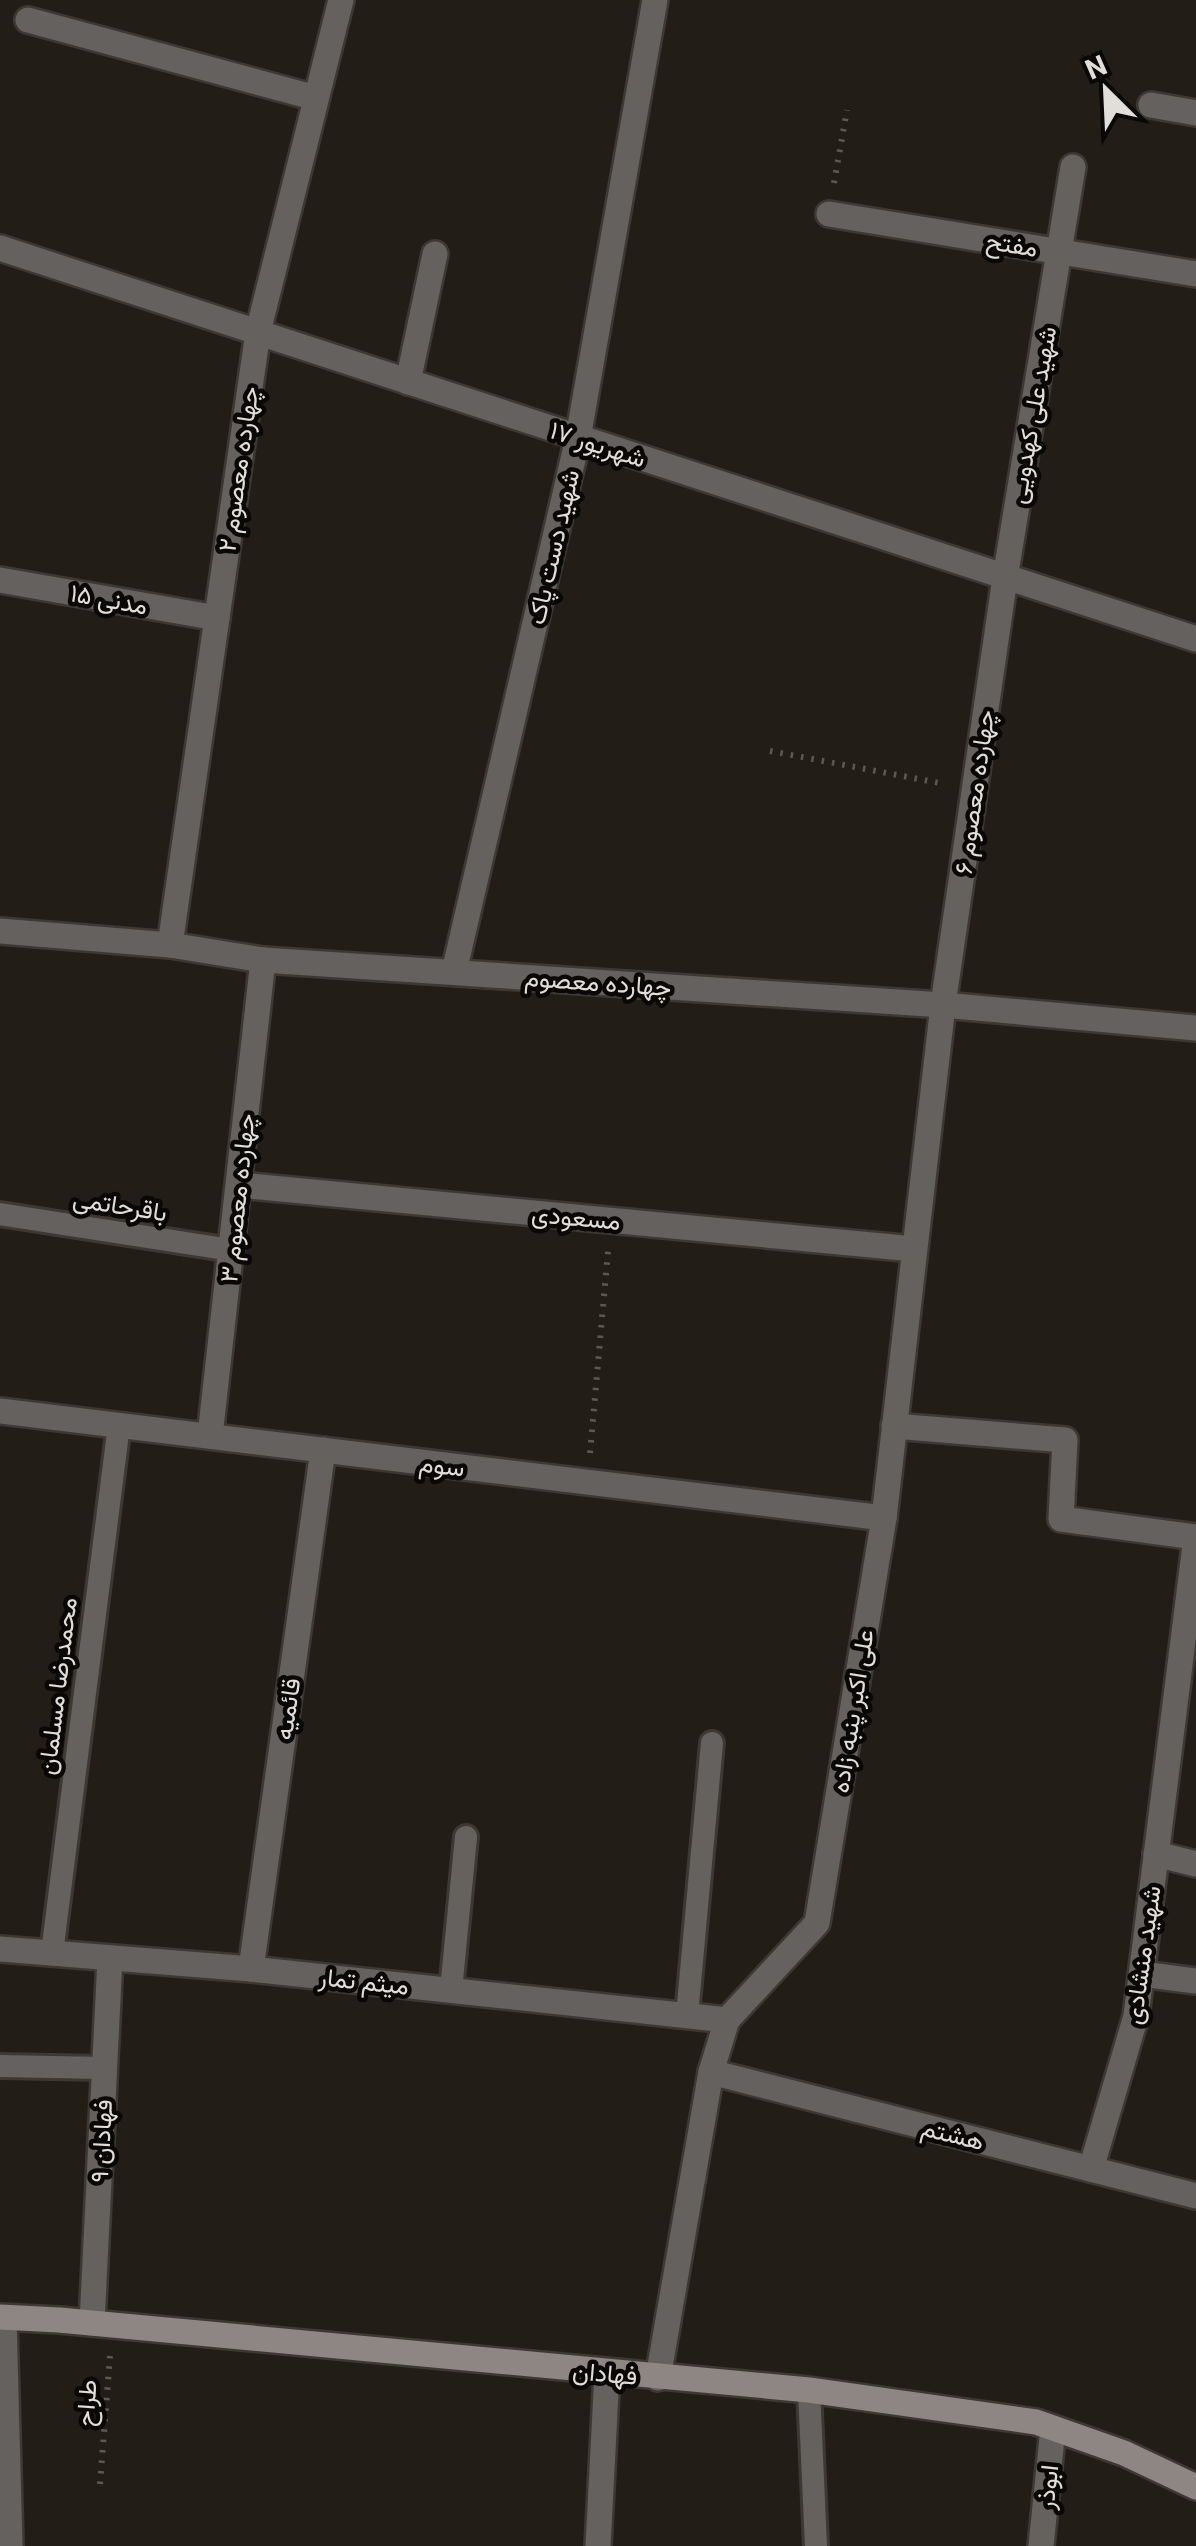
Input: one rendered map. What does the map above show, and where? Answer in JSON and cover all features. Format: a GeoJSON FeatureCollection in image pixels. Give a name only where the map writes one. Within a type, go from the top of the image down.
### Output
{"type":"FeatureCollection","features":[{"type":"Feature","properties":{"kind":"street","name":"چهارده معصوم ۲"},"geometry":{"type":"LineString","coordinates":[[170,945],[258,332],[341,0]]}},
{"type":"Feature","properties":{"kind":"street","name":"شهید دست پاک"},"geometry":{"type":"LineString","coordinates":[[454,972],[578,438],[656,0]]}},
{"type":"Feature","properties":{"kind":"street"},"geometry":{"type":"LineString","coordinates":[[28,20],[316,98]]}},
{"type":"Feature","properties":{"kind":"street"},"geometry":{"type":"LineString","coordinates":[[1150,105],[1196,112]]}},
{"type":"Feature","properties":{"kind":"street","name":"شهید علی کهدویی"},"geometry":{"type":"LineString","coordinates":[[1005,578],[1073,167]]}},
{"type":"Feature","properties":{"kind":"street","name":"مفتح"},"geometry":{"type":"LineString","coordinates":[[829,214],[1196,274]]}},
{"type":"Feature","properties":{"kind":"street","name":"۱۷ شهریور"},"geometry":{"type":"LineString","coordinates":[[0,248],[1196,639]]}},
{"type":"Feature","properties":{"kind":"street"},"geometry":{"type":"LineString","coordinates":[[408,382],[435,254]]}},
{"type":"Feature","properties":{"kind":"street","name":"چهارده معصوم ۶"},"geometry":{"type":"LineString","coordinates":[[943,1004],[1005,578]]}},
{"type":"Feature","properties":{"kind":"street","name":"مدنی ۱۵"},"geometry":{"type":"LineString","coordinates":[[0,580],[217,618]]}},
{"type":"Feature","properties":{"kind":"street","name":"چهارده معصوم"},"geometry":{"type":"LineString","coordinates":[[0,931],[170,945],[263,960],[943,1004],[1196,1028]]}},
{"type":"Feature","properties":{"kind":"street","name":"چهارده معصوم ۳"},"geometry":{"type":"LineString","coordinates":[[210,1436],[263,960]]}},
{"type":"Feature","properties":{"kind":"street","name":"علی اکبر پنبه زاده"},"geometry":{"type":"LineString","coordinates":[[658,2378],[711,2072],[727,2020],[816,1923],[884,1518],[943,1004]]}},
{"type":"Feature","properties":{"kind":"street","name":"مسعودی"},"geometry":{"type":"LineString","coordinates":[[238,1184],[914,1249]]}},
{"type":"Feature","properties":{"kind":"street","name":"سوم"},"geometry":{"type":"LineString","coordinates":[[0,1411],[884,1518]]}},
{"type":"Feature","properties":{"kind":"street"},"geometry":{"type":"LineString","coordinates":[[894,1426],[1065,1440],[1061,1518],[1196,1537]]}},
{"type":"Feature","properties":{"kind":"street","name":"قائمیه"},"geometry":{"type":"LineString","coordinates":[[252,1969],[322,1450]]}},
{"type":"Feature","properties":{"kind":"street","name":"شهید منشادی"},"geometry":{"type":"LineString","coordinates":[[1091,2169],[1136,2016],[1190,1636],[1196,1537]]}},
{"type":"Feature","properties":{"kind":"street","name":"شهید منشادی"},"geometry":{"type":"LineString","coordinates":[[1156,1854],[1196,1864]]}},
{"type":"Feature","properties":{"kind":"street","name":"میثم تمار"},"geometry":{"type":"LineString","coordinates":[[0,1949],[252,1969],[727,2020]]}},
{"type":"Feature","properties":{"kind":"street","name":"فهادان ۹"},"geometry":{"type":"LineString","coordinates":[[102,2324],[104,2068],[110,1958]]}},
{"type":"Feature","properties":{"kind":"street"},"geometry":{"type":"LineString","coordinates":[[1142,1974],[1196,1981]]}},
{"type":"Feature","properties":{"kind":"street","name":"هشتم"},"geometry":{"type":"LineString","coordinates":[[711,2072],[1196,2196]]}},
{"type":"Feature","properties":{"kind":"street"},"geometry":{"type":"LineString","coordinates":[[2,2318],[10,2546]]}},
{"type":"Feature","properties":{"kind":"street","name":"فهادان"},"geometry":{"type":"LineString","coordinates":[[2,2318],[809,2390],[1036,2422],[1124,2453],[1196,2487]]}},
{"type":"Feature","properties":{"kind":"street"},"geometry":{"type":"LineString","coordinates":[[598,2546],[607,2373]]}},
{"type":"Feature","properties":{"kind":"street","name":"ابوذر"},"geometry":{"type":"LineString","coordinates":[[1041,2546],[1053,2428]]}},
{"type":"Feature","properties":{"kind":"lane","name":"باقرحاتمی"},"geometry":{"type":"LineString","coordinates":[[0,1214],[231,1250]]}},
{"type":"Feature","properties":{"kind":"lane","name":"محمدرضا مسلمان"},"geometry":{"type":"LineString","coordinates":[[52,1953],[119,1425]]}},
{"type":"Feature","properties":{"kind":"lane"},"geometry":{"type":"LineString","coordinates":[[686,2015],[712,1744]]}},
{"type":"Feature","properties":{"kind":"lane"},"geometry":{"type":"LineString","coordinates":[[451,1990],[466,1836]]}},
{"type":"Feature","properties":{"kind":"lane"},"geometry":{"type":"LineString","coordinates":[[0,2066],[104,2068]]}},
{"type":"Feature","properties":{"kind":"lane"},"geometry":{"type":"LineString","coordinates":[[809,2390],[816,2546]]}},
{"type":"Feature","properties":{"kind":"path"},"geometry":{"type":"LineString","coordinates":[[829,214],[847,110]]}},
{"type":"Feature","properties":{"kind":"path"},"geometry":{"type":"LineString","coordinates":[[770,752],[974,790]]}},
{"type":"Feature","properties":{"kind":"path"},"geometry":{"type":"LineString","coordinates":[[587,1482],[611,1220]]}},
{"type":"Feature","properties":{"kind":"path","name":"طراح"},"geometry":{"type":"LineString","coordinates":[[100,2484],[102,2324]]}}]}
